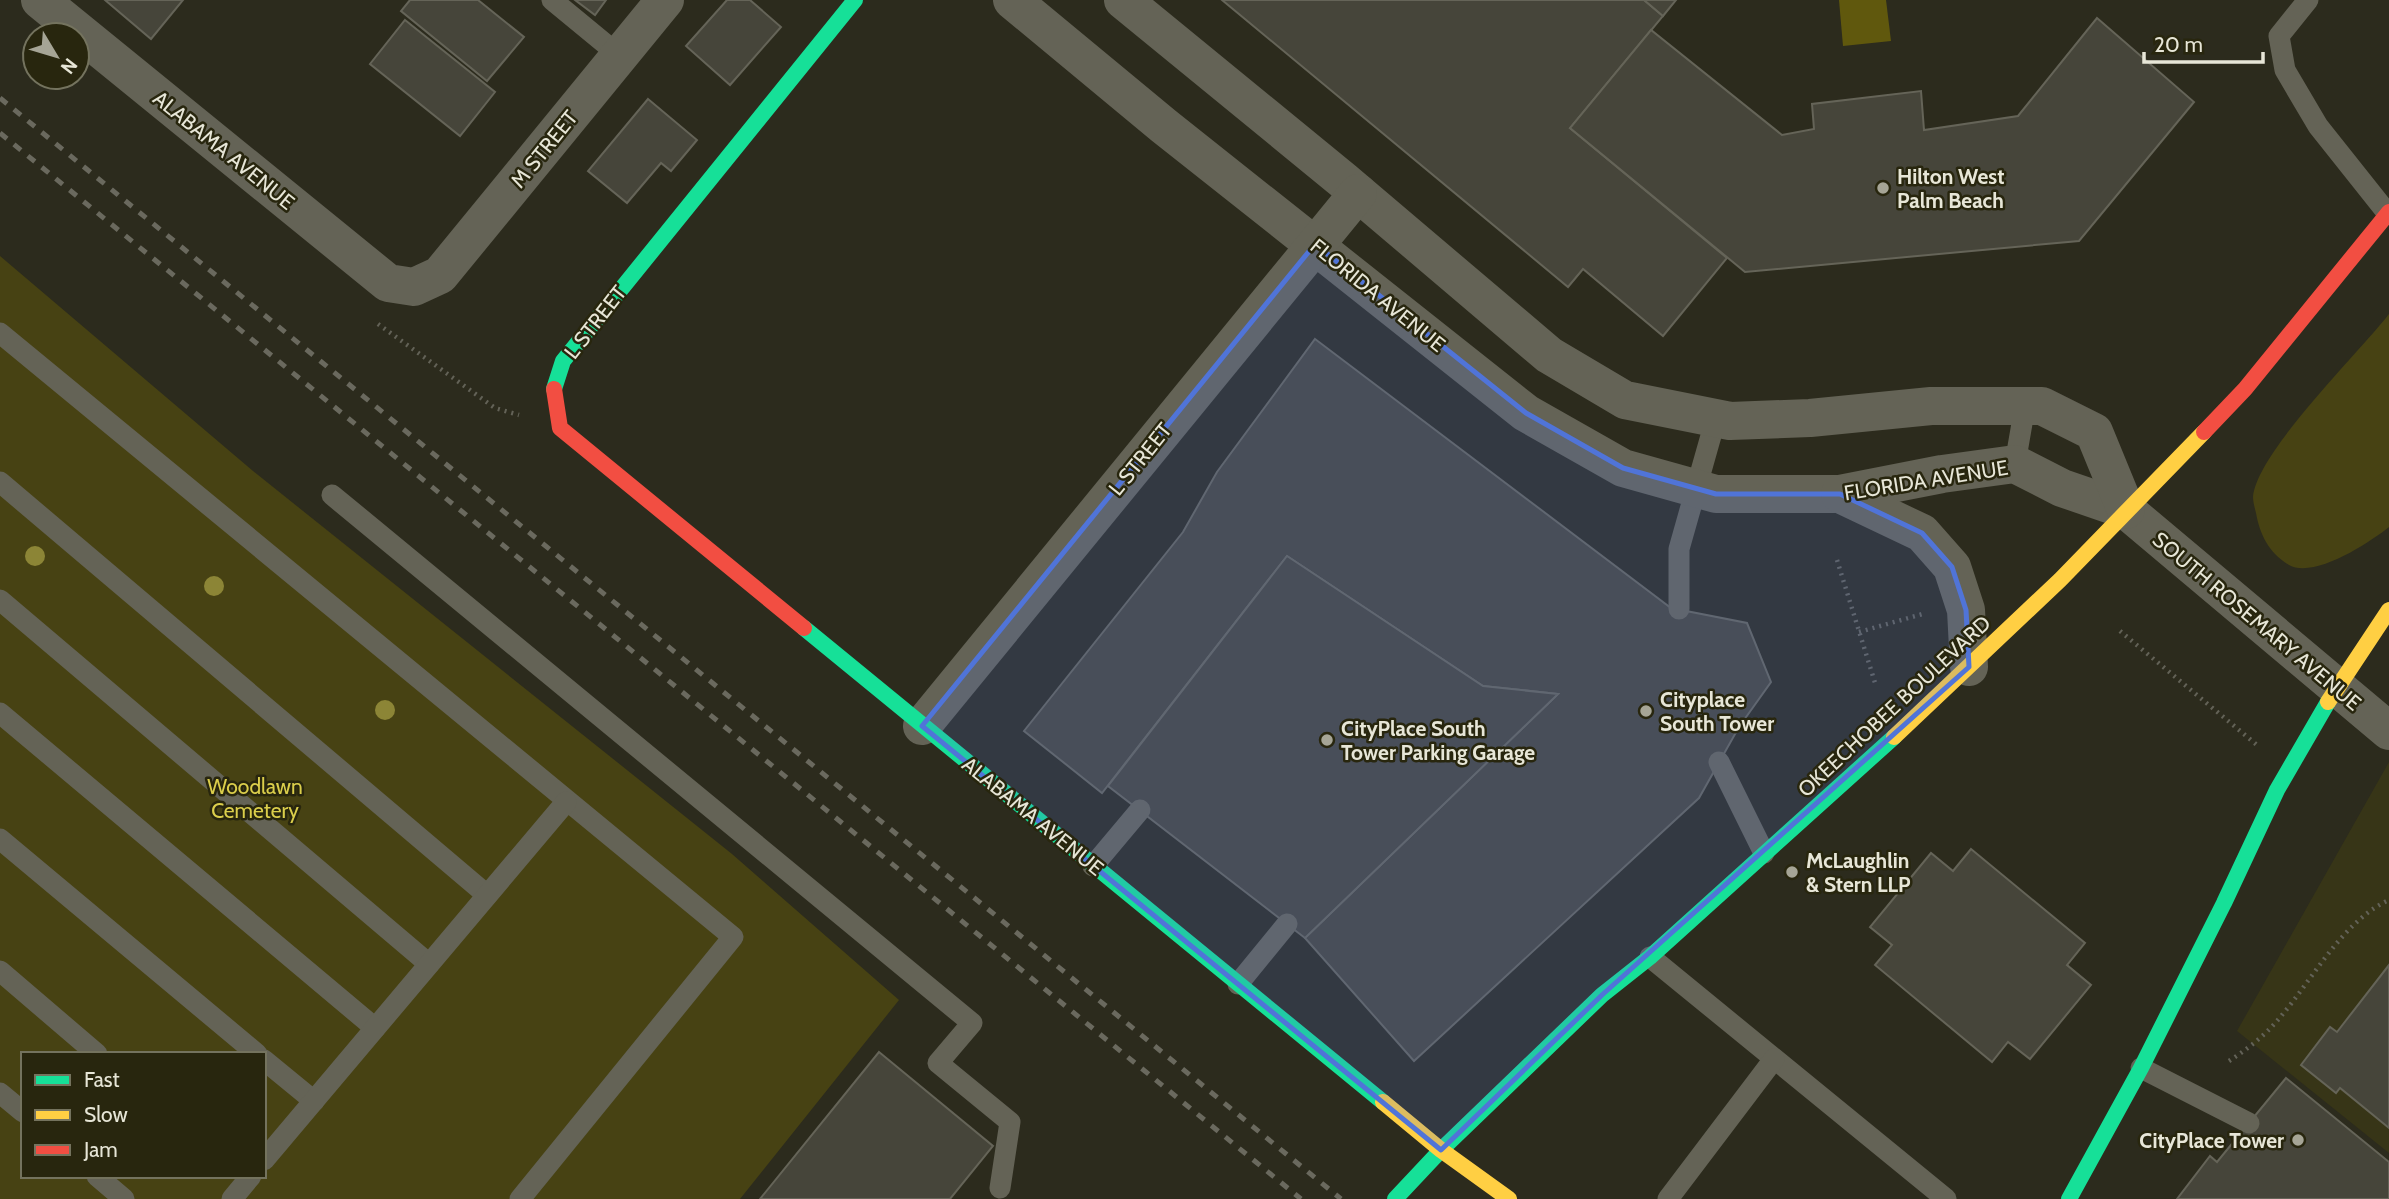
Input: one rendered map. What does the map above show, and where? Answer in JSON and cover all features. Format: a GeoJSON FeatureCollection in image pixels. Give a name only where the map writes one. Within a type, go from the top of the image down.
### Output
{"type":"FeatureCollection","features":[{"type":"Feature","properties":{"kind":"main road","name":"L STREET"},"geometry":{"type":"LineString","coordinates":[[560,428],[554,392],[563,361],[855,0]]}},
{"type":"Feature","properties":{"kind":"main road","name":"OKEECHOBEE BOULEVARD"},"geometry":{"type":"LineString","coordinates":[[1395,1199],[1441,1150],[1602,995],[1650,957],[1922,712],[2060,580],[2245,388],[2388,213]]}},
{"type":"Feature","properties":{"kind":"main road","name":"ALABAMA AVENUE"},"geometry":{"type":"LineString","coordinates":[[560,428],[1441,1150],[1509,1199]]}},
{"type":"Feature","properties":{"kind":"main road"},"geometry":{"type":"LineString","coordinates":[[2069,1199],[2141,1068],[2277,790],[2336,688],[2389,610]]}},
{"type":"Feature","properties":{"kind":"street","name":"ALABAMA AVENUE"},"geometry":{"type":"LineString","coordinates":[[40,0],[388,283],[414,287]]}},
{"type":"Feature","properties":{"kind":"street","name":"M STREET"},"geometry":{"type":"LineString","coordinates":[[414,287],[440,275],[665,0]]}},
{"type":"Feature","properties":{"kind":"street","name":"FLORIDA AVENUE"},"geometry":{"type":"LineString","coordinates":[[1012,0],[1164,126],[1527,413],[1623,468],[1716,494],[1840,494],[1942,474],[2015,464],[2062,488],[2126,510]]}},
{"type":"Feature","properties":{"kind":"street"},"geometry":{"type":"LineString","coordinates":[[1123,0],[1358,193],[1549,355],[1625,400],[1730,421],[1810,418],[1931,406],[2042,406],[2094,432],[2126,510]]}},
{"type":"Feature","properties":{"kind":"street","name":"L STREET"},"geometry":{"type":"LineString","coordinates":[[922,726],[1358,193]]}},
{"type":"Feature","properties":{"kind":"street"},"geometry":{"type":"LineString","coordinates":[[1840,494],[1922,533],[1952,567],[1966,610],[1969,667]]}},
{"type":"Feature","properties":{"kind":"street","name":"SOUTH ROSEMARY AVENUE"},"geometry":{"type":"LineString","coordinates":[[2126,510],[2389,731]]}},
{"type":"Feature","properties":{"kind":"lane"},"geometry":{"type":"LineString","coordinates":[[552,0],[620,56]]}},
{"type":"Feature","properties":{"kind":"lane"},"geometry":{"type":"LineString","coordinates":[[2308,0],[2279,36],[2285,70],[2318,126],[2388,213]]}},
{"type":"Feature","properties":{"kind":"lane"},"geometry":{"type":"LineString","coordinates":[[0,333],[733,937],[520,1199]]}},
{"type":"Feature","properties":{"kind":"lane"},"geometry":{"type":"LineString","coordinates":[[2015,464],[2025,406]]}},
{"type":"Feature","properties":{"kind":"lane"},"geometry":{"type":"LineString","coordinates":[[1679,609],[1679,549],[1716,418]]}},
{"type":"Feature","properties":{"kind":"lane"},"geometry":{"type":"LineString","coordinates":[[0,482],[487,895]]}},
{"type":"Feature","properties":{"kind":"lane"},"geometry":{"type":"LineString","coordinates":[[331,495],[972,1023],[938,1063],[1010,1122],[1002,1195]]}},
{"type":"Feature","properties":{"kind":"lane"},"geometry":{"type":"LineString","coordinates":[[0,600],[429,964]]}},
{"type":"Feature","properties":{"kind":"lane"},"geometry":{"type":"LineString","coordinates":[[0,713],[375,1028]]}},
{"type":"Feature","properties":{"kind":"lane"},"geometry":{"type":"LineString","coordinates":[[1719,762],[1764,853]]}},
{"type":"Feature","properties":{"kind":"lane"},"geometry":{"type":"LineString","coordinates":[[266,1158],[566,802]]}},
{"type":"Feature","properties":{"kind":"lane"},"geometry":{"type":"LineString","coordinates":[[1093,866],[1140,810]]}},
{"type":"Feature","properties":{"kind":"lane"},"geometry":{"type":"LineString","coordinates":[[0,839],[255,1052]]}},
{"type":"Feature","properties":{"kind":"lane"},"geometry":{"type":"LineString","coordinates":[[1238,984],[1287,924]]}},
{"type":"Feature","properties":{"kind":"lane"},"geometry":{"type":"LineString","coordinates":[[1650,957],[1774,1059],[1919,1191],[1946,1199]]}},
{"type":"Feature","properties":{"kind":"lane"},"geometry":{"type":"LineString","coordinates":[[0,971],[95,1052]]}},
{"type":"Feature","properties":{"kind":"lane"},"geometry":{"type":"LineString","coordinates":[[1668,1199],[1774,1059]]}},
{"type":"Feature","properties":{"kind":"lane"},"geometry":{"type":"LineString","coordinates":[[266,1062],[314,1101]]}},
{"type":"Feature","properties":{"kind":"lane"},"geometry":{"type":"LineString","coordinates":[[2141,1068],[2249,1123]]}},
{"type":"Feature","properties":{"kind":"lane"},"geometry":{"type":"LineString","coordinates":[[0,1093],[21,1110]]}},
{"type":"Feature","properties":{"kind":"lane"},"geometry":{"type":"LineString","coordinates":[[99,1178],[124,1199]]}},
{"type":"Feature","properties":{"kind":"lane"},"geometry":{"type":"LineString","coordinates":[[232,1199],[246,1178]]}},
{"type":"Feature","properties":{"kind":"path"},"geometry":{"type":"LineString","coordinates":[[372,320],[495,408],[560,428]]}},
{"type":"Feature","properties":{"kind":"path"},"geometry":{"type":"LineString","coordinates":[[1837,560],[1876,686]]}},
{"type":"Feature","properties":{"kind":"path"},"geometry":{"type":"LineString","coordinates":[[1859,632],[1935,610]]}},
{"type":"Feature","properties":{"kind":"path"},"geometry":{"type":"LineString","coordinates":[[2120,631],[2265,752]]}},
{"type":"Feature","properties":{"kind":"path"},"geometry":{"type":"LineString","coordinates":[[2229,1061],[2254,1045],[2281,1017],[2355,922],[2376,905],[2389,900]]}},
{"type":"Feature","properties":{"kind":"highlighted area"},"geometry":{"type":"Polygon","coordinates":[[[1315,244],[1526,413],[1623,468],[1716,494],[1840,494],[1922,533],[1952,567],[1966,610],[1969,667],[1602,995],[1441,1150],[922,726],[1315,244]]]}},
{"type":"Feature","properties":{"kind":"shaded area"},"geometry":{"type":"Polygon","coordinates":[[[1839,0],[1886,0],[1891,41],[1843,46],[1839,0]]]}},
{"type":"Feature","properties":{"kind":"shaded area"},"geometry":{"type":"Polygon","coordinates":[[[2389,762],[2389,1153],[2237,1031],[2389,762]]]}},
{"type":"Feature","properties":{"kind":"green space","name":"Woodlawn Cemetery"},"geometry":{"type":"Polygon","coordinates":[[[0,256],[253,471],[732,854],[899,1000],[740,1199],[0,1199],[0,256]]]}},
{"type":"Feature","properties":{"kind":"green space"},"geometry":{"type":"Polygon","coordinates":[[[2389,314],[2389,527],[2355,550],[2326,563],[2300,568],[2289,565],[2266,543],[2260,529],[2253,497],[2259,478],[2290,430],[2389,314]]]}},
{"type":"Feature","properties":{"kind":"building"},"geometry":{"type":"Polygon","coordinates":[[[105,0],[183,0],[151,39],[105,0]]]}},
{"type":"Feature","properties":{"kind":"building"},"geometry":{"type":"Polygon","coordinates":[[[410,0],[478,0],[524,37],[487,81],[401,11],[410,0]]]}},
{"type":"Feature","properties":{"kind":"building"},"geometry":{"type":"Polygon","coordinates":[[[575,0],[606,0],[595,15],[575,0]]]}},
{"type":"Feature","properties":{"kind":"building"},"geometry":{"type":"Polygon","coordinates":[[[727,0],[750,0],[781,27],[730,85],[686,46],[727,0]]]}},
{"type":"Feature","properties":{"kind":"building"},"geometry":{"type":"Polygon","coordinates":[[[1222,0],[1644,0],[1663,16],[1570,128],[1727,258],[1663,336],[1583,269],[1568,287],[1222,0]]]}},
{"type":"Feature","properties":{"kind":"building"},"geometry":{"type":"Polygon","coordinates":[[[1644,0],[1676,0],[1663,16],[1644,0]]]}},
{"type":"Feature","properties":{"kind":"building","name":"Hilton West Palm Beach"},"geometry":{"type":"Polygon","coordinates":[[[2097,18],[2194,102],[2079,241],[1745,272],[1570,128],[1651,30],[1782,135],[1814,129],[1812,104],[1921,91],[1924,130],[2018,116],[2097,18]]]}},
{"type":"Feature","properties":{"kind":"building"},"geometry":{"type":"Polygon","coordinates":[[[405,20],[495,92],[460,136],[370,64],[405,20]]]}},
{"type":"Feature","properties":{"kind":"building"},"geometry":{"type":"Polygon","coordinates":[[[648,99],[697,140],[671,171],[661,163],[627,203],[588,171],[648,99]]]}},
{"type":"Feature","properties":{"kind":"building","name":"Cityplace South Tower"},"geometry":{"type":"Polygon","coordinates":[[[1315,339],[1671,608],[1747,623],[1771,682],[1739,727],[1699,798],[1414,1061],[1305,938],[1558,694],[1483,686],[1287,556],[1102,793],[1024,731],[1183,532],[1217,472],[1315,339]]]}},
{"type":"Feature","properties":{"kind":"building","name":"CityPlace South Tower Parking Garage"},"geometry":{"type":"Polygon","coordinates":[[[1287,556],[1483,686],[1558,694],[1305,938],[1108,786],[1287,556]]]}},
{"type":"Feature","properties":{"kind":"building"},"geometry":{"type":"Polygon","coordinates":[[[1971,849],[2085,943],[2067,965],[2091,985],[2030,1059],[2008,1042],[1992,1062],[1875,965],[1892,945],[1870,927],[1931,853],[1953,871],[1971,849]]]}},
{"type":"Feature","properties":{"kind":"building"},"geometry":{"type":"Polygon","coordinates":[[[2389,965],[2389,1128],[2340,1088],[2336,1093],[2301,1065],[2330,1027],[2337,1032],[2389,965]]]}},
{"type":"Feature","properties":{"kind":"building"},"geometry":{"type":"Polygon","coordinates":[[[879,1052],[993,1146],[950,1199],[760,1199],[879,1052]]]}},
{"type":"Feature","properties":{"kind":"building","name":"CityPlace Tower"},"geometry":{"type":"Polygon","coordinates":[[[2286,1078],[2389,1162],[2389,1199],[2177,1199],[2210,1156],[2217,1162],[2286,1078]]]}},
{"type":"Feature","properties":{"kind":"railway"},"geometry":{"type":"LineString","coordinates":[[0,98],[1341,1199]]}},
{"type":"Feature","properties":{"kind":"railway"},"geometry":{"type":"LineString","coordinates":[[0,133],[1301,1199]]}},
{"type":"Feature","properties":{"kind":"traffic: fast"},"geometry":{"type":"LineString","coordinates":[[554,389],[563,361],[855,0]]}},
{"type":"Feature","properties":{"kind":"traffic: fast"},"geometry":{"type":"LineString","coordinates":[[804,628],[1383,1102]]}},
{"type":"Feature","properties":{"kind":"traffic: fast"},"geometry":{"type":"LineString","coordinates":[[2069,1199],[2141,1068],[2277,790],[2328,702]]}},
{"type":"Feature","properties":{"kind":"traffic: fast"},"geometry":{"type":"LineString","coordinates":[[1395,1199],[1441,1150],[1602,995],[1650,957],[1894,737]]}},
{"type":"Feature","properties":{"kind":"traffic: slow"},"geometry":{"type":"LineString","coordinates":[[1894,737],[2060,580],[2204,432]]}},
{"type":"Feature","properties":{"kind":"traffic: slow"},"geometry":{"type":"LineString","coordinates":[[2328,702],[2389,610]]}},
{"type":"Feature","properties":{"kind":"traffic: slow"},"geometry":{"type":"LineString","coordinates":[[1383,1102],[1441,1150],[1509,1199]]}},
{"type":"Feature","properties":{"kind":"traffic: jam"},"geometry":{"type":"LineString","coordinates":[[2204,432],[2245,389],[2389,212]]}},
{"type":"Feature","properties":{"kind":"traffic: jam"},"geometry":{"type":"LineString","coordinates":[[554,389],[560,428],[804,628]]}},
{"type":"Feature","properties":{"kind":"place","name":"Hilton West Palm Beach"},"geometry":{"type":"Point","coordinates":[1883,188]}},
{"type":"Feature","properties":{"kind":"place","name":"Cityplace South Tower"},"geometry":{"type":"Point","coordinates":[1646,711]}},
{"type":"Feature","properties":{"kind":"place","name":"CityPlace South Tower Parking Garage"},"geometry":{"type":"Point","coordinates":[1327,740]}},
{"type":"Feature","properties":{"kind":"place","name":"McLaughlin & Stern LLP"},"geometry":{"type":"Point","coordinates":[1792,872]}},
{"type":"Feature","properties":{"kind":"place","name":"CityPlace Tower"},"geometry":{"type":"Point","coordinates":[2298,1140]}}]}
